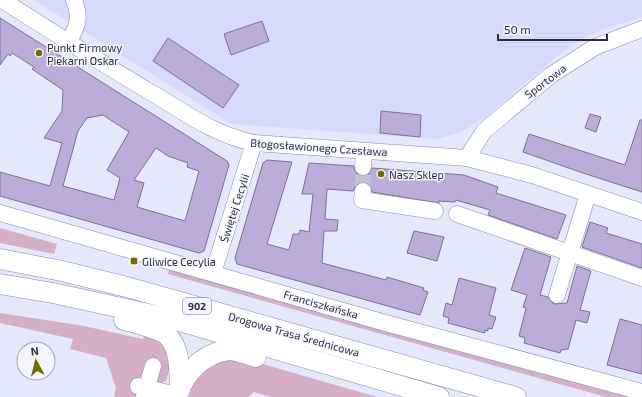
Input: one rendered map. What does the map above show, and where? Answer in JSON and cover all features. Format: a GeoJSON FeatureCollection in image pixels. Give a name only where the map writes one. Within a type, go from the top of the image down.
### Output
{"type":"FeatureCollection","features":[{"type":"Feature","properties":{"kind":"main road","name":"Drogowa Trasa Średnicowa"},"geometry":{"type":"LineString","coordinates":[[0,259],[62,271],[127,287],[516,397]]}},
{"type":"Feature","properties":{"kind":"main road","name":"Drogowa Trasa Średnicowa"},"geometry":{"type":"LineString","coordinates":[[0,284],[53,293],[176,320],[439,397]]}},
{"type":"Feature","properties":{"kind":"main road"},"geometry":{"type":"LineString","coordinates":[[53,293],[83,308],[136,323],[167,335],[176,350],[179,364],[178,393]]}},
{"type":"Feature","properties":{"kind":"main road"},"geometry":{"type":"LineString","coordinates":[[178,393],[194,367],[208,356],[230,350],[296,367],[355,373]]}},
{"type":"Feature","properties":{"kind":"street","name":"Błogosławionego Czesława"},"geometry":{"type":"LineString","coordinates":[[2,0],[68,42],[215,130],[238,140],[254,143],[467,158],[532,176],[642,212]]}},
{"type":"Feature","properties":{"kind":"street"},"geometry":{"type":"LineString","coordinates":[[68,42],[76,30],[79,22],[79,14],[74,0]]}},
{"type":"Feature","properties":{"kind":"street","name":"Sportowa"},"geometry":{"type":"LineString","coordinates":[[467,158],[484,131],[551,75],[594,47],[642,29]]}},
{"type":"Feature","properties":{"kind":"street","name":"Świętej Cecylii"},"geometry":{"type":"LineString","coordinates":[[213,273],[254,143]]}},
{"type":"Feature","properties":{"kind":"street"},"geometry":{"type":"LineString","coordinates":[[364,151],[364,167]]}},
{"type":"Feature","properties":{"kind":"street"},"geometry":{"type":"LineString","coordinates":[[362,191],[362,200],[435,211]]}},
{"type":"Feature","properties":{"kind":"street"},"geometry":{"type":"LineString","coordinates":[[557,295],[588,194]]}},
{"type":"Feature","properties":{"kind":"street","name":"Franciszkańska"},"geometry":{"type":"LineString","coordinates":[[0,213],[382,322],[642,392]]}},
{"type":"Feature","properties":{"kind":"street"},"geometry":{"type":"LineString","coordinates":[[457,214],[642,278]]}},
{"type":"Feature","properties":{"kind":"street"},"geometry":{"type":"LineString","coordinates":[[153,366],[143,391],[178,393]]}},
{"type":"Feature","properties":{"kind":"shaded area"},"geometry":{"type":"Polygon","coordinates":[[[34,0],[642,0],[642,17],[599,31],[571,46],[483,119],[462,132],[438,139],[231,124],[34,0]]]}},
{"type":"Feature","properties":{"kind":"shaded area"},"geometry":{"type":"Polygon","coordinates":[[[0,228],[57,244],[54,254],[0,243],[0,228]]]}},
{"type":"Feature","properties":{"kind":"shaded area"},"geometry":{"type":"Polygon","coordinates":[[[170,267],[637,397],[606,397],[168,274],[170,267]]]}},
{"type":"Feature","properties":{"kind":"shaded area"},"geometry":{"type":"Polygon","coordinates":[[[0,313],[84,326],[143,339],[146,331],[166,344],[171,364],[166,381],[139,393],[139,397],[114,397],[116,388],[106,358],[70,349],[73,339],[0,323],[0,313]]]}},
{"type":"Feature","properties":{"kind":"shaded area"},"geometry":{"type":"Polygon","coordinates":[[[234,360],[249,360],[377,397],[271,397],[254,392],[248,397],[189,397],[192,385],[199,372],[211,364],[234,360]]]}},
{"type":"Feature","properties":{"kind":"building"},"geometry":{"type":"Polygon","coordinates":[[[0,18],[227,161],[229,165],[204,251],[199,253],[0,196],[0,172],[50,186],[62,143],[44,138],[62,111],[63,90],[32,69],[34,67],[12,53],[10,56],[8,54],[0,65],[0,18]],[[103,115],[87,118],[78,131],[63,186],[114,200],[120,178],[107,170],[129,132],[103,115]],[[156,148],[134,180],[144,183],[137,207],[185,221],[199,171],[187,167],[188,163],[168,156],[156,148]]]}},
{"type":"Feature","properties":{"kind":"building"},"geometry":{"type":"Polygon","coordinates":[[[262,21],[269,41],[231,55],[224,34],[262,21]]]}},
{"type":"Feature","properties":{"kind":"building"},"geometry":{"type":"Polygon","coordinates":[[[168,38],[239,85],[223,108],[153,61],[168,38]]]}},
{"type":"Feature","properties":{"kind":"building"},"geometry":{"type":"Polygon","coordinates":[[[381,111],[421,115],[420,137],[380,133],[381,111]]]}},
{"type":"Feature","properties":{"kind":"building"},"geometry":{"type":"Polygon","coordinates":[[[590,114],[601,117],[596,132],[585,128],[590,114]]]}},
{"type":"Feature","properties":{"kind":"building"},"geometry":{"type":"Polygon","coordinates":[[[640,120],[642,120],[642,192],[523,152],[529,134],[625,165],[640,120]]]}},
{"type":"Feature","properties":{"kind":"building"},"geometry":{"type":"Polygon","coordinates":[[[267,160],[292,162],[267,244],[289,250],[293,234],[299,234],[300,230],[309,232],[313,194],[302,194],[309,163],[354,166],[355,172],[362,176],[368,175],[372,168],[464,175],[498,187],[496,193],[566,215],[557,239],[488,215],[490,210],[456,200],[455,202],[439,201],[439,203],[372,192],[369,184],[364,182],[356,185],[353,191],[327,189],[325,219],[338,220],[337,231],[324,231],[322,263],[386,280],[387,277],[424,288],[423,290],[428,292],[420,315],[237,264],[235,258],[263,163],[267,160]]]}},
{"type":"Feature","properties":{"kind":"building"},"geometry":{"type":"Polygon","coordinates":[[[590,222],[608,228],[606,233],[642,244],[642,268],[582,247],[590,222]]]}},
{"type":"Feature","properties":{"kind":"building"},"geometry":{"type":"Polygon","coordinates":[[[414,231],[444,237],[437,261],[407,253],[414,231]]]}},
{"type":"Feature","properties":{"kind":"building"},"geometry":{"type":"Polygon","coordinates":[[[525,248],[551,257],[540,295],[548,297],[554,304],[567,303],[577,266],[591,271],[580,310],[590,312],[587,323],[576,320],[568,349],[561,350],[560,353],[524,343],[525,338],[519,336],[526,308],[523,307],[527,295],[511,290],[525,248]]]}},
{"type":"Feature","properties":{"kind":"building"},"geometry":{"type":"Polygon","coordinates":[[[459,278],[496,288],[489,315],[496,317],[492,329],[488,328],[488,331],[485,330],[485,333],[448,323],[449,318],[443,316],[446,303],[452,305],[459,278]]]}},
{"type":"Feature","properties":{"kind":"building"},"geometry":{"type":"Polygon","coordinates":[[[620,319],[642,325],[642,374],[607,365],[620,319]]]}},
{"type":"Feature","properties":{"kind":"tunnel"},"geometry":{"type":"LineString","coordinates":[[363,167],[363,191]]}},
{"type":"Feature","properties":{"kind":"place","name":"Punkt Firmowy Piekarni Oskar"},"geometry":{"type":"Point","coordinates":[39,53]}},
{"type":"Feature","properties":{"kind":"place","name":"Nasz Sklep"},"geometry":{"type":"Point","coordinates":[381,174]}},
{"type":"Feature","properties":{"kind":"place","name":"Gliwice Cecylia"},"geometry":{"type":"Point","coordinates":[134,261]}}]}
